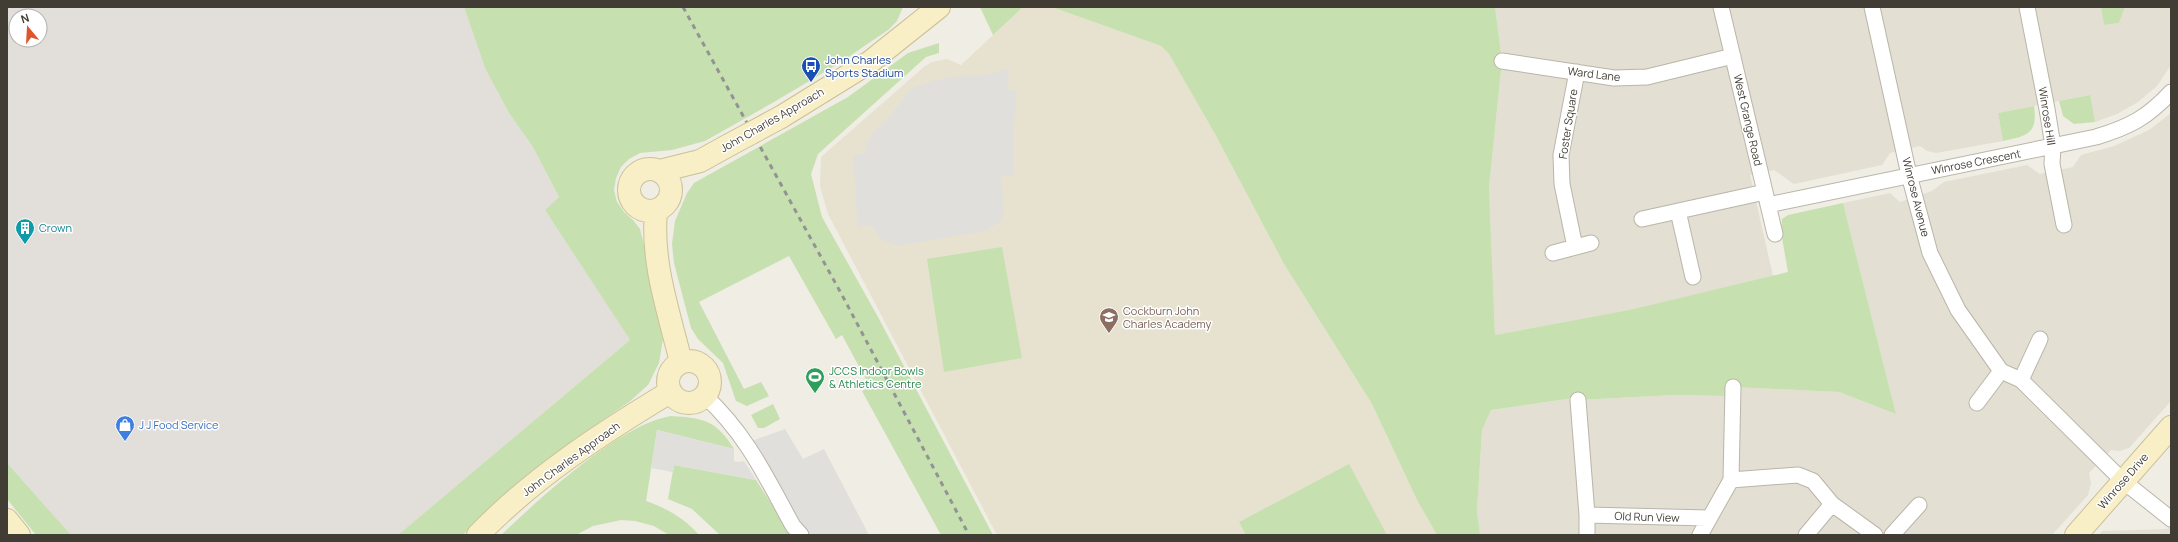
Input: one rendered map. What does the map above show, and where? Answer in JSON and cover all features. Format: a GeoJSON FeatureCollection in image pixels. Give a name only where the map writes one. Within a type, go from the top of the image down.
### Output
{"type":"FeatureCollection","features":[{"type":"Feature","properties":{"kind":"street","name":"John Charles Approach"},"geometry":{"type":"LineString","coordinates":[[700,161],[671,192],[666,204],[656,211],[649,211],[636,206],[629,195],[628,188],[630,181],[640,171],[646,169],[660,171],[700,161],[781,117],[870,62],[939,7]]}},
{"type":"Feature","properties":{"kind":"street","name":"West Grange Road"},"geometry":{"type":"LineString","coordinates":[[1721,7],[1767,198],[1774,234]]}},
{"type":"Feature","properties":{"kind":"street","name":"Winrose Avenue"},"geometry":{"type":"LineString","coordinates":[[1872,7],[1909,175],[1930,252],[1958,310],[2001,371]]}},
{"type":"Feature","properties":{"kind":"street","name":"Winrose Hill"},"geometry":{"type":"LineString","coordinates":[[2027,7],[2053,146],[2052,164],[2064,225]]}},
{"type":"Feature","properties":{"kind":"street","name":"Ward Lane"},"geometry":{"type":"LineString","coordinates":[[1502,61],[1614,78],[1647,77],[1733,56]]}},
{"type":"Feature","properties":{"kind":"street","name":"Foster Square"},"geometry":{"type":"LineString","coordinates":[[1575,247],[1562,184],[1561,155],[1577,72]]}},
{"type":"Feature","properties":{"kind":"street","name":"Winrose Crescent"},"geometry":{"type":"LineString","coordinates":[[1642,218],[1909,175],[2053,146],[2124,129],[2145,118],[2171,92]]}},
{"type":"Feature","properties":{"kind":"street"},"geometry":{"type":"LineString","coordinates":[[660,171],[669,180],[671,192]]}},
{"type":"Feature","properties":{"kind":"street"},"geometry":{"type":"LineString","coordinates":[[656,211],[654,229],[658,266],[681,362]]}},
{"type":"Feature","properties":{"kind":"street"},"geometry":{"type":"LineString","coordinates":[[1678,211],[1693,277]]}},
{"type":"Feature","properties":{"kind":"street"},"geometry":{"type":"LineString","coordinates":[[1553,253],[1591,244]]}},
{"type":"Feature","properties":{"kind":"street"},"geometry":{"type":"LineString","coordinates":[[2021,380],[2040,338]]}},
{"type":"Feature","properties":{"kind":"street"},"geometry":{"type":"LineString","coordinates":[[688,360],[699,362],[709,372],[711,384],[706,396],[695,402],[686,403],[679,401],[670,392],[668,376],[673,367],[681,362],[688,360]]}},
{"type":"Feature","properties":{"kind":"street"},"geometry":{"type":"LineString","coordinates":[[1977,403],[2001,371],[2021,380],[2123,481],[2171,519]]}},
{"type":"Feature","properties":{"kind":"street"},"geometry":{"type":"LineString","coordinates":[[1700,535],[1708,518],[1731,480],[1733,387]]}},
{"type":"Feature","properties":{"kind":"street","name":"John Charles Approach"},"geometry":{"type":"LineString","coordinates":[[478,535],[540,479],[607,430],[670,392]]}},
{"type":"Feature","properties":{"kind":"street"},"geometry":{"type":"LineString","coordinates":[[706,396],[730,421],[754,454],[790,520],[801,535]]}},
{"type":"Feature","properties":{"kind":"street"},"geometry":{"type":"LineString","coordinates":[[1578,400],[1587,515],[1587,535]]}},
{"type":"Feature","properties":{"kind":"street","name":"Winrose Drive"},"geometry":{"type":"LineString","coordinates":[[2076,535],[2171,427]]}},
{"type":"Feature","properties":{"kind":"street"},"geometry":{"type":"LineString","coordinates":[[1731,480],[1798,475],[1813,481],[1832,504],[1875,535]]}},
{"type":"Feature","properties":{"kind":"street"},"geometry":{"type":"LineString","coordinates":[[1806,535],[1832,504]]}},
{"type":"Feature","properties":{"kind":"street"},"geometry":{"type":"LineString","coordinates":[[1892,535],[1919,505]]}},
{"type":"Feature","properties":{"kind":"street","name":"Old Run View"},"geometry":{"type":"LineString","coordinates":[[1587,515],[1708,518]]}},
{"type":"Feature","properties":{"kind":"street"},"geometry":{"type":"LineString","coordinates":[[7,520],[18,535]]}},
{"type":"Feature","properties":{"kind":"shaded area"},"geometry":{"type":"Polygon","coordinates":[[[7,7],[464,7],[485,68],[509,113],[533,147],[559,197],[545,210],[630,340],[398,535],[71,535],[7,463],[7,7]]]}},
{"type":"Feature","properties":{"kind":"shaded area","name":"Cockburn John Charles Academy"},"geometry":{"type":"Polygon","coordinates":[[[1023,7],[1052,7],[1161,46],[1169,54],[1215,134],[1284,264],[1372,404],[1417,500],[1437,535],[997,535],[828,214],[820,186],[821,157],[925,66],[932,62],[947,59],[961,65],[1023,7]]]}},
{"type":"Feature","properties":{"kind":"shaded area"},"geometry":{"type":"Polygon","coordinates":[[[1495,7],[2101,7],[2104,25],[2119,23],[2125,7],[2171,7],[2171,65],[2157,86],[2138,102],[2117,114],[2095,122],[2089,95],[1998,113],[2003,141],[1936,153],[1927,151],[1920,146],[1890,153],[1882,165],[1794,184],[1774,170],[1750,175],[1773,276],[1629,310],[1495,335],[1489,187],[1502,61],[1495,7]]]}},
{"type":"Feature","properties":{"kind":"shaded area"},"geometry":{"type":"Polygon","coordinates":[[[1009,69],[1008,89],[1017,91],[1013,137],[1013,175],[1001,176],[1004,211],[1000,222],[985,231],[897,246],[882,240],[872,225],[858,227],[853,155],[864,154],[873,133],[886,121],[912,88],[935,80],[968,75],[976,76],[1009,69]]]}},
{"type":"Feature","properties":{"kind":"shaded area"},"geometry":{"type":"Polygon","coordinates":[[[2171,113],[2171,401],[2129,448],[2120,451],[2111,450],[2089,473],[2091,483],[2088,495],[2052,535],[1480,535],[1477,511],[1482,430],[1491,410],[1573,398],[1578,400],[1674,395],[1727,396],[1733,387],[1839,392],[1896,414],[1843,203],[1890,193],[1900,202],[1932,191],[1944,182],[2027,165],[2040,174],[2073,167],[2081,155],[2114,146],[2149,130],[2171,113]]]}},
{"type":"Feature","properties":{"kind":"shaded area"},"geometry":{"type":"Polygon","coordinates":[[[785,429],[803,459],[824,449],[869,535],[801,535],[746,443],[785,429]]]}},
{"type":"Feature","properties":{"kind":"shaded area"},"geometry":{"type":"Polygon","coordinates":[[[657,430],[734,449],[734,461],[744,461],[756,480],[674,465],[673,472],[651,468],[657,430]]]}},
{"type":"Feature","properties":{"kind":"shaded area"},"geometry":{"type":"Polygon","coordinates":[[[2171,525],[2171,535],[2099,535],[2102,531],[2167,529],[2171,525]]]}},
{"type":"Feature","properties":{"kind":"green space"},"geometry":{"type":"Polygon","coordinates":[[[464,7],[903,7],[897,21],[888,30],[838,64],[774,102],[705,141],[672,150],[640,153],[629,159],[621,167],[616,178],[614,190],[617,202],[640,229],[663,339],[659,363],[648,385],[629,402],[578,437],[539,467],[486,512],[463,535],[398,535],[630,340],[545,210],[559,197],[533,147],[509,113],[485,68],[464,7]]]}},
{"type":"Feature","properties":{"kind":"green space"},"geometry":{"type":"Polygon","coordinates":[[[980,7],[1023,7],[993,35],[980,7]]]}},
{"type":"Feature","properties":{"kind":"green space"},"geometry":{"type":"Polygon","coordinates":[[[1052,7],[1495,7],[1502,61],[1489,187],[1495,335],[1629,310],[1788,272],[1781,232],[1782,219],[1788,215],[1843,203],[1896,414],[1839,392],[1733,387],[1727,396],[1674,395],[1578,400],[1573,398],[1491,410],[1482,430],[1477,511],[1480,535],[1437,535],[1417,500],[1372,404],[1284,264],[1215,134],[1169,54],[1161,46],[1052,7]]]}},
{"type":"Feature","properties":{"kind":"green space"},"geometry":{"type":"Polygon","coordinates":[[[2101,7],[2125,7],[2119,23],[2104,25],[2101,7]]]}},
{"type":"Feature","properties":{"kind":"green space"},"geometry":{"type":"Polygon","coordinates":[[[939,43],[939,53],[926,57],[818,154],[811,174],[822,217],[878,317],[993,535],[941,535],[862,391],[870,387],[842,335],[836,339],[789,256],[699,302],[744,389],[761,382],[769,396],[747,406],[736,401],[723,363],[698,339],[691,328],[674,263],[672,244],[675,221],[687,193],[694,183],[848,97],[908,53],[939,43]]]}},
{"type":"Feature","properties":{"kind":"green space"},"geometry":{"type":"Polygon","coordinates":[[[2090,95],[2095,122],[2074,124],[2063,116],[2059,101],[2090,95]]]}},
{"type":"Feature","properties":{"kind":"green space"},"geometry":{"type":"Polygon","coordinates":[[[2034,106],[2034,123],[2029,132],[2019,137],[2003,141],[1998,113],[2034,106]]]}},
{"type":"Feature","properties":{"kind":"green space"},"geometry":{"type":"Polygon","coordinates":[[[1002,247],[1022,358],[944,372],[927,259],[1002,247]]]}},
{"type":"Feature","properties":{"kind":"green space"},"geometry":{"type":"Polygon","coordinates":[[[773,404],[780,419],[764,428],[758,428],[751,415],[773,404]]]}},
{"type":"Feature","properties":{"kind":"green space"},"geometry":{"type":"Polygon","coordinates":[[[671,416],[692,418],[708,422],[721,432],[734,449],[657,430],[646,501],[675,515],[699,535],[669,535],[654,526],[635,521],[621,520],[593,526],[576,535],[501,535],[536,502],[581,465],[605,448],[628,433],[651,422],[671,416]]]}},
{"type":"Feature","properties":{"kind":"green space"},"geometry":{"type":"Polygon","coordinates":[[[7,463],[71,535],[36,535],[7,499],[7,463]]]}},
{"type":"Feature","properties":{"kind":"green space"},"geometry":{"type":"Polygon","coordinates":[[[1349,464],[1387,535],[1246,535],[1239,522],[1349,464]]]}},
{"type":"Feature","properties":{"kind":"green space"},"geometry":{"type":"Polygon","coordinates":[[[674,465],[756,480],[791,535],[720,535],[692,509],[668,499],[674,465]]]}},
{"type":"Feature","properties":{"kind":"railway"},"geometry":{"type":"LineString","coordinates":[[683,7],[842,295],[969,535]]}},
{"type":"Feature","properties":{"kind":"place","name":"John Charles Sports Stadium"},"geometry":{"type":"Point","coordinates":[811,83]}},
{"type":"Feature","properties":{"kind":"place","name":"Crown"},"geometry":{"type":"Point","coordinates":[25,245]}},
{"type":"Feature","properties":{"kind":"place","name":"Cockburn John Charles Academy"},"geometry":{"type":"Point","coordinates":[1109,334]}},
{"type":"Feature","properties":{"kind":"place","name":"JCCS Indoor Bowls & Athletics Centre"},"geometry":{"type":"Point","coordinates":[815,394]}},
{"type":"Feature","properties":{"kind":"place","name":"J J Food Service"},"geometry":{"type":"Point","coordinates":[125,442]}}]}
